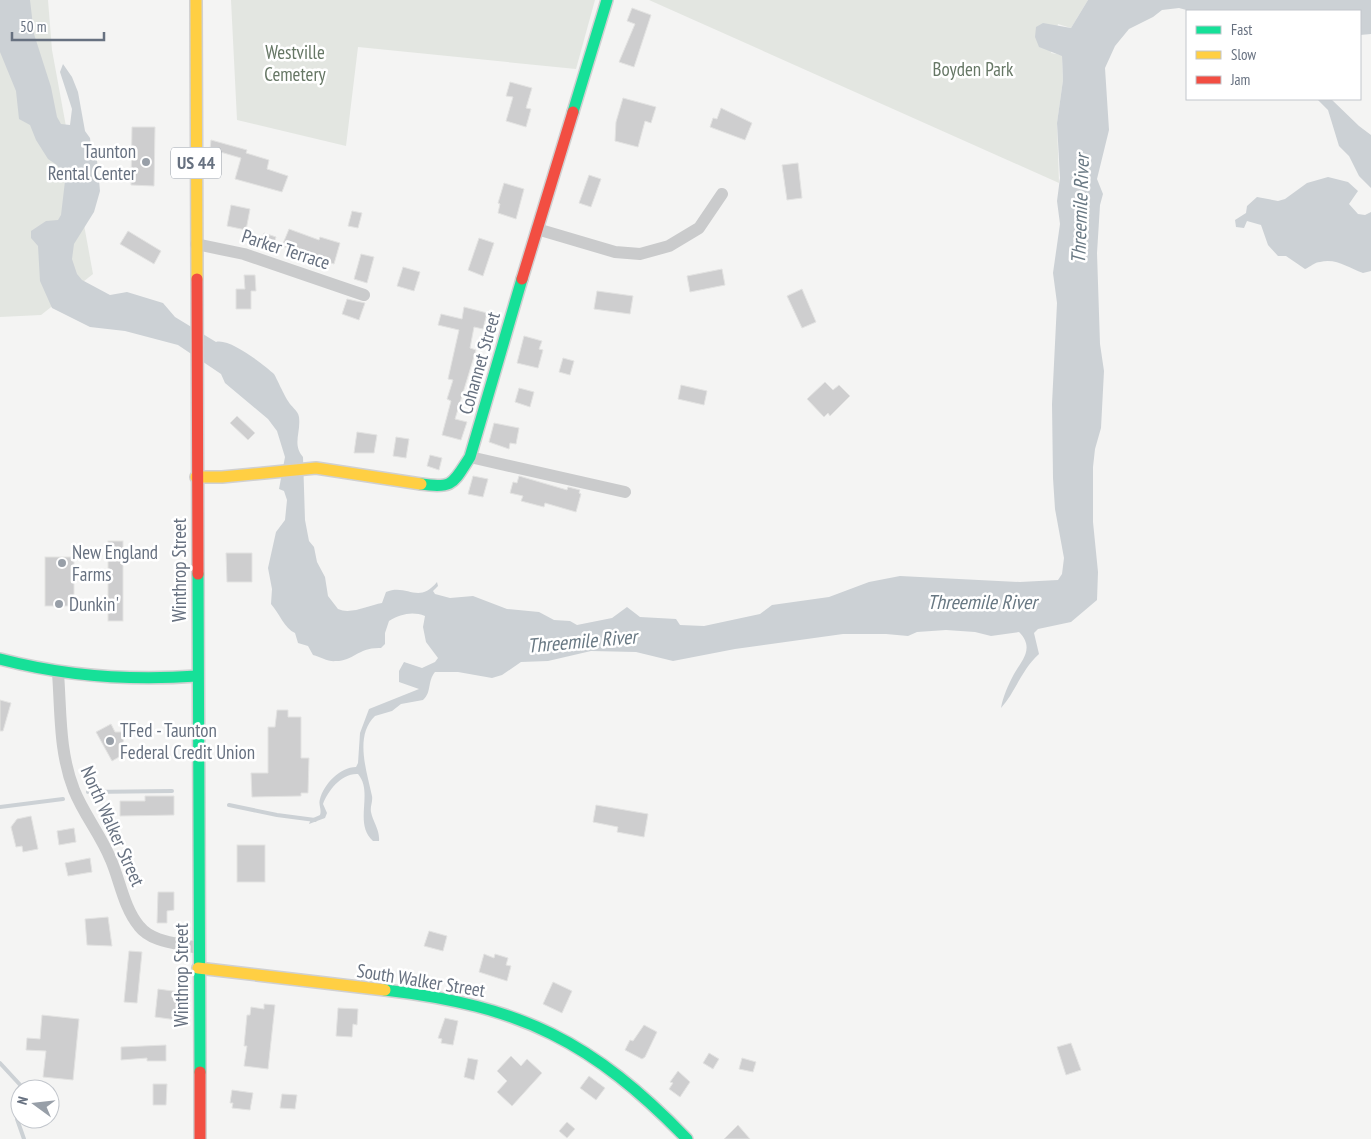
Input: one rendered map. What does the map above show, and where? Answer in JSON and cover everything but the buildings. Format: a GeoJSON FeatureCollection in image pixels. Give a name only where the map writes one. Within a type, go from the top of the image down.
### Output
{"type":"FeatureCollection","features":[{"type":"Feature","properties":{"kind":"main road","name":"Winthrop Street"},"geometry":{"type":"LineString","coordinates":[[196,0],[196,477],[200,1139]]}},
{"type":"Feature","properties":{"kind":"main road","name":"Cohannet Street"},"geometry":{"type":"LineString","coordinates":[[196,477],[311,468],[440,487],[454,482],[470,457],[607,0]]}},
{"type":"Feature","properties":{"kind":"main road"},"geometry":{"type":"LineString","coordinates":[[0,659],[58,673],[150,680],[197,676]]}},
{"type":"Feature","properties":{"kind":"main road","name":"South Walker Street"},"geometry":{"type":"LineString","coordinates":[[198,968],[388,991],[460,1002],[496,1011],[530,1023],[581,1049],[632,1088],[687,1139]]}},
{"type":"Feature","properties":{"kind":"street"},"geometry":{"type":"LineString","coordinates":[[537,229],[615,252],[640,254],[669,246],[699,228],[722,194]]}},
{"type":"Feature","properties":{"kind":"street","name":"Parker Terrace"},"geometry":{"type":"LineString","coordinates":[[196,244],[244,254],[364,295]]}},
{"type":"Feature","properties":{"kind":"street"},"geometry":{"type":"LineString","coordinates":[[470,457],[625,492]]}},
{"type":"Feature","properties":{"kind":"street","name":"North Walker Street"},"geometry":{"type":"LineString","coordinates":[[58,673],[62,749],[67,771],[84,813],[100,834],[127,904],[139,926],[153,938],[198,948]]}},
{"type":"Feature","properties":{"kind":"green space"},"geometry":{"type":"Polygon","coordinates":[[[0,0],[48,0],[52,50],[93,274],[41,315],[0,317],[0,0]]]}},
{"type":"Feature","properties":{"kind":"green space","name":"Westville Cemetery"},"geometry":{"type":"Polygon","coordinates":[[[231,0],[595,0],[576,69],[358,47],[346,146],[237,120],[231,0]]]}},
{"type":"Feature","properties":{"kind":"green space","name":"Boyden Park"},"geometry":{"type":"Polygon","coordinates":[[[649,0],[1088,0],[1071,28],[1058,24],[1051,53],[1062,55],[1063,80],[1057,123],[1059,183],[649,0]]]}},
{"type":"Feature","properties":{"kind":"water","name":"Threemile River"},"geometry":{"type":"Polygon","coordinates":[[[0,0],[30,0],[34,34],[51,87],[57,117],[61,124],[70,125],[72,109],[60,72],[63,64],[72,77],[78,92],[85,131],[90,138],[92,154],[97,160],[100,191],[94,212],[74,244],[72,259],[77,274],[82,280],[110,295],[127,292],[163,303],[175,317],[216,342],[230,344],[238,348],[274,374],[289,403],[296,410],[299,423],[297,443],[303,457],[305,520],[309,541],[314,547],[317,562],[325,577],[328,596],[338,609],[349,611],[382,603],[386,592],[393,590],[424,592],[437,582],[438,586],[433,591],[435,594],[450,598],[473,596],[507,609],[539,612],[554,620],[570,621],[577,625],[612,618],[627,607],[640,617],[676,619],[680,625],[704,626],[760,614],[772,605],[829,597],[869,582],[900,576],[1020,582],[1058,580],[1062,574],[1064,558],[1055,509],[1053,478],[1052,404],[1057,303],[1053,273],[1060,224],[1057,201],[1060,178],[1057,123],[1063,80],[1062,56],[1039,47],[1035,37],[1036,27],[1043,23],[1071,28],[1088,0],[1371,0],[1371,34],[1361,35],[1361,10],[1186,10],[1179,8],[1162,10],[1153,17],[1129,29],[1115,46],[1105,68],[1109,130],[1097,179],[1103,194],[1100,205],[1097,253],[1100,344],[1104,371],[1101,428],[1095,449],[1093,467],[1093,522],[1098,572],[1097,600],[1071,622],[1038,629],[1034,633],[1039,654],[1028,666],[1001,708],[1014,674],[1026,654],[1026,643],[1019,632],[991,636],[975,632],[946,630],[917,632],[908,636],[843,634],[735,649],[673,661],[636,652],[591,651],[548,661],[521,662],[502,675],[492,678],[458,672],[435,672],[431,679],[428,694],[423,700],[401,704],[392,711],[375,716],[365,734],[364,754],[372,796],[371,812],[379,841],[373,841],[367,834],[364,826],[364,790],[358,774],[346,776],[336,784],[323,804],[327,813],[325,818],[309,824],[311,819],[320,815],[320,799],[329,782],[344,770],[356,767],[358,763],[360,733],[369,709],[419,689],[399,682],[399,671],[404,662],[422,668],[435,662],[438,658],[426,642],[423,627],[425,616],[420,614],[402,615],[389,621],[385,633],[385,644],[381,648],[373,648],[347,659],[330,661],[313,655],[308,646],[298,643],[295,633],[285,624],[271,604],[272,589],[268,568],[276,532],[285,520],[287,500],[284,491],[279,489],[285,457],[277,431],[268,419],[225,383],[221,374],[178,345],[125,331],[90,327],[52,308],[40,281],[38,246],[31,238],[31,231],[46,221],[58,220],[61,215],[65,181],[57,165],[48,159],[36,140],[30,125],[19,119],[16,91],[0,52],[0,0]]]}},
{"type":"Feature","properties":{"kind":"water"},"geometry":{"type":"Polygon","coordinates":[[[1318,100],[1332,100],[1371,135],[1371,188],[1359,176],[1349,156],[1339,146],[1328,110],[1318,100]]]}},
{"type":"Feature","properties":{"kind":"water"},"geometry":{"type":"Polygon","coordinates":[[[1328,177],[1348,182],[1358,191],[1349,204],[1358,214],[1365,215],[1371,212],[1371,271],[1363,273],[1332,261],[1316,263],[1305,269],[1286,256],[1278,256],[1268,245],[1261,225],[1247,221],[1244,228],[1236,227],[1235,220],[1246,213],[1247,206],[1257,197],[1278,201],[1285,199],[1307,183],[1328,177]]]}},
{"type":"Feature","properties":{"kind":"waterway"},"geometry":{"type":"LineString","coordinates":[[88,792],[172,791]]}},
{"type":"Feature","properties":{"kind":"waterway"},"geometry":{"type":"LineString","coordinates":[[0,807],[63,799]]}},
{"type":"Feature","properties":{"kind":"waterway"},"geometry":{"type":"LineString","coordinates":[[229,805],[277,815],[315,820]]}},
{"type":"Feature","properties":{"kind":"waterway"},"geometry":{"type":"LineString","coordinates":[[0,1063],[15,1079]]}},
{"type":"Feature","properties":{"kind":"waterway"},"geometry":{"type":"LineString","coordinates":[[20,1129],[24,1139]]}},
{"type":"Feature","properties":{"kind":"traffic: fast"},"geometry":{"type":"LineString","coordinates":[[573,112],[607,0]]}},
{"type":"Feature","properties":{"kind":"traffic: fast"},"geometry":{"type":"LineString","coordinates":[[421,484],[447,485],[456,478],[470,457],[522,279]]}},
{"type":"Feature","properties":{"kind":"traffic: fast"},"geometry":{"type":"LineString","coordinates":[[198,574],[200,1072]]}},
{"type":"Feature","properties":{"kind":"traffic: fast"},"geometry":{"type":"LineString","coordinates":[[0,659],[49,670],[98,676],[147,678],[197,676]]}},
{"type":"Feature","properties":{"kind":"traffic: fast"},"geometry":{"type":"LineString","coordinates":[[385,990],[476,1006],[515,1018],[551,1034],[586,1053],[619,1077],[652,1105],[687,1139]]}},
{"type":"Feature","properties":{"kind":"traffic: slow"},"geometry":{"type":"LineString","coordinates":[[196,0],[197,279]]}},
{"type":"Feature","properties":{"kind":"traffic: slow"},"geometry":{"type":"LineString","coordinates":[[196,477],[222,477],[316,468],[421,484]]}},
{"type":"Feature","properties":{"kind":"traffic: slow"},"geometry":{"type":"LineString","coordinates":[[198,968],[385,990]]}},
{"type":"Feature","properties":{"kind":"traffic: jam"},"geometry":{"type":"LineString","coordinates":[[522,279],[573,112]]}},
{"type":"Feature","properties":{"kind":"traffic: jam"},"geometry":{"type":"LineString","coordinates":[[197,279],[198,574]]}},
{"type":"Feature","properties":{"kind":"traffic: jam"},"geometry":{"type":"LineString","coordinates":[[200,1072],[200,1139]]}},
{"type":"Feature","properties":{"kind":"place","name":"Taunton Rental Center"},"geometry":{"type":"Point","coordinates":[146,162]}},
{"type":"Feature","properties":{"kind":"place","name":"New England Farms"},"geometry":{"type":"Point","coordinates":[62,563]}},
{"type":"Feature","properties":{"kind":"place","name":"Dunkin'"},"geometry":{"type":"Point","coordinates":[59,604]}},
{"type":"Feature","properties":{"kind":"place","name":"TFed - Taunton Federal Credit Union"},"geometry":{"type":"Point","coordinates":[110,741]}}]}
